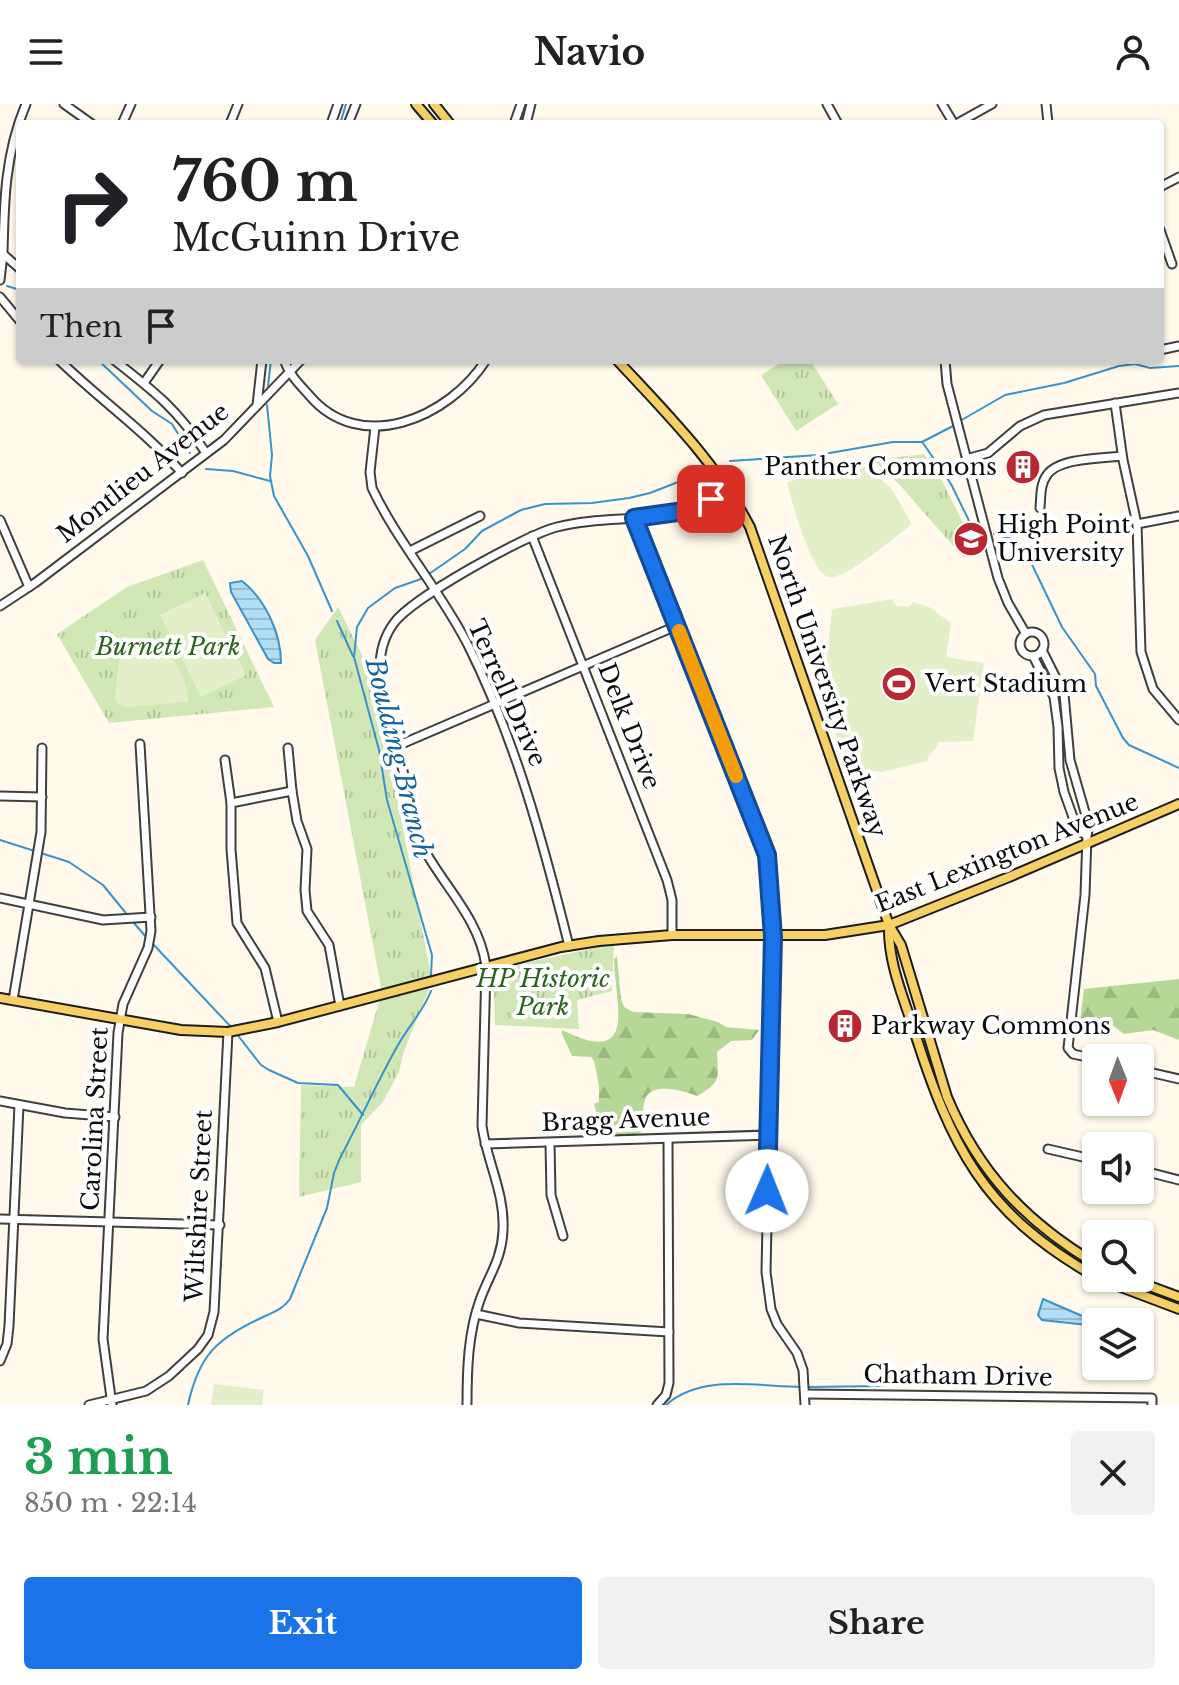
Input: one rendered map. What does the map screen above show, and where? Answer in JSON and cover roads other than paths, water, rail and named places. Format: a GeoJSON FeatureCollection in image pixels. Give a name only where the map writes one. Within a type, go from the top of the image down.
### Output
{"type":"FeatureCollection","features":[{"type":"Feature","properties":{"kind":"main road"},"geometry":{"type":"LineString","coordinates":[[416,104],[430,120]]}},
{"type":"Feature","properties":{"kind":"main road"},"geometry":{"type":"LineString","coordinates":[[434,104],[447,120]]}},
{"type":"Feature","properties":{"kind":"main road","name":"North University Parkway"},"geometry":{"type":"LineString","coordinates":[[621,364],[690,437],[728,487],[750,527],[889,925],[901,945],[947,1097],[969,1143],[999,1187],[1025,1214]]}},
{"type":"Feature","properties":{"kind":"main road","name":"East Lexington Avenue"},"geometry":{"type":"LineString","coordinates":[[0,998],[120,1021],[189,1031],[228,1032],[278,1022],[569,946],[672,935],[773,937],[844,934],[889,925],[1087,839],[1179,804]]}},
{"type":"Feature","properties":{"kind":"main road","name":"North University Parkway"},"geometry":{"type":"LineString","coordinates":[[889,925],[888,949],[933,1090],[959,1147],[990,1191]]}},
{"type":"Feature","properties":{"kind":"main road"},"geometry":{"type":"LineString","coordinates":[[990,1191],[1002,1197],[1018,1215],[1025,1214],[1082,1256]]}},
{"type":"Feature","properties":{"kind":"main road"},"geometry":{"type":"LineString","coordinates":[[990,1191],[1024,1228],[1082,1268]]}},
{"type":"Feature","properties":{"kind":"main road"},"geometry":{"type":"LineString","coordinates":[[1024,1228],[1032,1227],[1082,1261]]}},
{"type":"Feature","properties":{"kind":"main road"},"geometry":{"type":"LineString","coordinates":[[1154,1288],[1179,1297]]}},
{"type":"Feature","properties":{"kind":"main road"},"geometry":{"type":"LineString","coordinates":[[1134,1292],[1179,1309]]}},
{"type":"Feature","properties":{"kind":"street"},"geometry":{"type":"LineString","coordinates":[[64,104],[86,120]]}},
{"type":"Feature","properties":{"kind":"street"},"geometry":{"type":"LineString","coordinates":[[962,120],[992,104]]}},
{"type":"Feature","properties":{"kind":"street"},"geometry":{"type":"LineString","coordinates":[[0,280],[8,162],[16,129]]}},
{"type":"Feature","properties":{"kind":"street"},"geometry":{"type":"LineString","coordinates":[[1176,179],[1179,189]]}},
{"type":"Feature","properties":{"kind":"street"},"geometry":{"type":"LineString","coordinates":[[1164,241],[1172,264]]}},
{"type":"Feature","properties":{"kind":"street"},"geometry":{"type":"LineString","coordinates":[[3,254],[16,265]]}},
{"type":"Feature","properties":{"kind":"street"},"geometry":{"type":"LineString","coordinates":[[0,297],[16,316]]}},
{"type":"Feature","properties":{"kind":"street"},"geometry":{"type":"LineString","coordinates":[[63,364],[151,439],[182,473]]}},
{"type":"Feature","properties":{"kind":"street"},"geometry":{"type":"LineString","coordinates":[[119,364],[162,397],[186,423],[206,453]]}},
{"type":"Feature","properties":{"kind":"street"},"geometry":{"type":"LineString","coordinates":[[144,383],[157,364]]}},
{"type":"Feature","properties":{"kind":"street"},"geometry":{"type":"LineString","coordinates":[[257,407],[262,364]]}},
{"type":"Feature","properties":{"kind":"street"},"geometry":{"type":"LineString","coordinates":[[286,364],[289,372],[326,413],[350,424],[375,427],[408,421],[439,406],[470,381],[483,364]]}},
{"type":"Feature","properties":{"kind":"street","name":"Montlieu Avenue"},"geometry":{"type":"LineString","coordinates":[[0,606],[182,473],[257,407],[297,364]]}},
{"type":"Feature","properties":{"kind":"street"},"geometry":{"type":"LineString","coordinates":[[946,364],[954,410],[998,578],[1026,634]]}},
{"type":"Feature","properties":{"kind":"street"},"geometry":{"type":"LineString","coordinates":[[966,459],[997,448],[1029,420],[1078,408],[1179,393]]}},
{"type":"Feature","properties":{"kind":"street"},"geometry":{"type":"LineString","coordinates":[[1115,403],[1122,456],[1137,524],[1141,652],[1153,689],[1179,720]]}},
{"type":"Feature","properties":{"kind":"street","name":"Terrell Drive"},"geometry":{"type":"LineString","coordinates":[[375,427],[370,472],[372,488],[467,643],[494,705],[529,792],[569,946]]}},
{"type":"Feature","properties":{"kind":"street"},"geometry":{"type":"LineString","coordinates":[[1040,508],[1042,484],[1055,467],[1122,456]]}},
{"type":"Feature","properties":{"kind":"street"},"geometry":{"type":"LineString","coordinates":[[467,1405],[471,1330],[480,1299],[496,1267],[503,1230],[500,1191],[482,1126],[486,966],[483,947],[472,922],[420,842],[380,675],[382,648],[399,616],[435,591],[532,536],[574,523],[684,511],[728,487]]}},
{"type":"Feature","properties":{"kind":"street"},"geometry":{"type":"LineString","coordinates":[[410,551],[480,516]]}},
{"type":"Feature","properties":{"kind":"street"},"geometry":{"type":"LineString","coordinates":[[1137,524],[1179,516]]}},
{"type":"Feature","properties":{"kind":"street"},"geometry":{"type":"LineString","coordinates":[[634,518],[767,855],[773,937],[767,1291],[777,1324],[797,1353],[803,1370],[805,1405]]}},
{"type":"Feature","properties":{"kind":"street"},"geometry":{"type":"LineString","coordinates":[[0,520],[29,587]]}},
{"type":"Feature","properties":{"kind":"street","name":"Delk Drive"},"geometry":{"type":"LineString","coordinates":[[532,536],[667,880],[672,900],[672,935]]}},
{"type":"Feature","properties":{"kind":"street"},"geometry":{"type":"LineString","coordinates":[[397,746],[676,626]]}},
{"type":"Feature","properties":{"kind":"street"},"geometry":{"type":"LineString","coordinates":[[1042,650],[1033,656],[1025,654],[1020,648],[1021,640],[1033,632],[1040,635],[1044,642],[1042,650],[1059,682],[1067,707],[1070,760],[1089,826],[1085,895],[1068,1048],[1073,1054],[1082,1056]]}},
{"type":"Feature","properties":{"kind":"street"},"geometry":{"type":"LineString","coordinates":[[1033,656],[1049,686],[1057,711],[1059,768],[1064,792],[1078,831],[1087,839]]}},
{"type":"Feature","properties":{"kind":"street","name":"Carolina Street"},"geometry":{"type":"LineString","coordinates":[[112,1402],[103,1339],[120,1021],[129,987],[148,948],[151,917],[140,744]]}},
{"type":"Feature","properties":{"kind":"street"},"geometry":{"type":"LineString","coordinates":[[13,1000],[41,832],[42,748]]}},
{"type":"Feature","properties":{"kind":"street"},"geometry":{"type":"LineString","coordinates":[[288,748],[297,821],[307,849],[307,911],[329,945],[340,1006]]}},
{"type":"Feature","properties":{"kind":"street"},"geometry":{"type":"LineString","coordinates":[[225,760],[231,803],[237,923],[265,968],[278,1022]]}},
{"type":"Feature","properties":{"kind":"street"},"geometry":{"type":"LineString","coordinates":[[231,803],[292,791]]}},
{"type":"Feature","properties":{"kind":"street"},"geometry":{"type":"LineString","coordinates":[[0,796],[42,797]]}},
{"type":"Feature","properties":{"kind":"street"},"geometry":{"type":"LineString","coordinates":[[0,898],[103,920],[151,917]]}},
{"type":"Feature","properties":{"kind":"street","name":"Wiltshire Street"},"geometry":{"type":"LineString","coordinates":[[89,1405],[112,1402],[146,1391],[185,1362],[208,1335],[214,1312],[220,1225],[228,1032]]}},
{"type":"Feature","properties":{"kind":"street"},"geometry":{"type":"LineString","coordinates":[[1154,1073],[1179,1079]]}},
{"type":"Feature","properties":{"kind":"street"},"geometry":{"type":"LineString","coordinates":[[0,1101],[65,1113],[115,1117]]}},
{"type":"Feature","properties":{"kind":"street"},"geometry":{"type":"LineString","coordinates":[[0,1361],[7,1344],[9,1326],[19,1105]]}},
{"type":"Feature","properties":{"kind":"street","name":"Bragg Avenue"},"geometry":{"type":"LineString","coordinates":[[485,1144],[768,1135]]}},
{"type":"Feature","properties":{"kind":"street"},"geometry":{"type":"LineString","coordinates":[[657,1405],[666,1395],[669,1383],[668,1139]]}},
{"type":"Feature","properties":{"kind":"street"},"geometry":{"type":"LineString","coordinates":[[550,1143],[551,1195],[563,1236]]}},
{"type":"Feature","properties":{"kind":"street"},"geometry":{"type":"LineString","coordinates":[[1048,1149],[1082,1157]]}},
{"type":"Feature","properties":{"kind":"street"},"geometry":{"type":"LineString","coordinates":[[1154,1174],[1179,1180]]}},
{"type":"Feature","properties":{"kind":"street"},"geometry":{"type":"LineString","coordinates":[[0,1219],[220,1225]]}},
{"type":"Feature","properties":{"kind":"street"},"geometry":{"type":"LineString","coordinates":[[476,1314],[519,1323],[669,1332]]}},
{"type":"Feature","properties":{"kind":"street","name":"Chatham Drive"},"geometry":{"type":"LineString","coordinates":[[806,1394],[1152,1398],[1152,1405]]}},
{"type":"Feature","properties":{"kind":"street"},"geometry":{"type":"LineString","coordinates":[[903,1396],[903,1405]]}},
{"type":"Feature","properties":{"kind":"water"},"geometry":{"type":"Polygon","coordinates":[[[242,581],[258,597],[270,618],[278,640],[281,663],[268,659],[231,592],[230,583],[242,581]]]}},
{"type":"Feature","properties":{"kind":"water"},"geometry":{"type":"Polygon","coordinates":[[[1043,1299],[1082,1316],[1082,1324],[1042,1320],[1038,1315],[1043,1299]]]}},
{"type":"Feature","properties":{"kind":"waterway"},"geometry":{"type":"LineString","coordinates":[[341,120],[346,104]]}},
{"type":"Feature","properties":{"kind":"waterway"},"geometry":{"type":"LineString","coordinates":[[7,286],[16,289]]}},
{"type":"Feature","properties":{"kind":"waterway"},"geometry":{"type":"LineString","coordinates":[[102,364],[152,411],[172,424],[190,453]]}},
{"type":"Feature","properties":{"kind":"waterway"},"geometry":{"type":"LineString","coordinates":[[268,386],[271,364]]}},
{"type":"Feature","properties":{"kind":"waterway","name":"Boulding Branch"},"geometry":{"type":"LineString","coordinates":[[960,421],[1005,395],[1064,383],[1119,366],[1179,366]]}},
{"type":"Feature","properties":{"kind":"waterway"},"geometry":{"type":"LineString","coordinates":[[267,405],[272,455],[270,476],[274,496],[308,556],[332,611]]}},
{"type":"Feature","properties":{"kind":"waterway","name":"Boulding Branch"},"geometry":{"type":"LineString","coordinates":[[730,461],[818,455],[893,442],[922,442],[955,425]]}},
{"type":"Feature","properties":{"kind":"waterway"},"geometry":{"type":"LineString","coordinates":[[923,443],[951,484],[974,531]]}},
{"type":"Feature","properties":{"kind":"waterway"},"geometry":{"type":"LineString","coordinates":[[206,469],[233,471],[270,481]]}},
{"type":"Feature","properties":{"kind":"waterway","name":"Boulding Branch"},"geometry":{"type":"LineString","coordinates":[[429,574],[465,549],[482,531],[521,510],[545,504],[629,498],[696,475]]}},
{"type":"Feature","properties":{"kind":"waterway"},"geometry":{"type":"LineString","coordinates":[[994,534],[1009,538],[1026,552],[1062,627],[1095,674],[1096,686],[1123,738],[1129,745],[1179,768]]}},
{"type":"Feature","properties":{"kind":"waterway","name":"Boulding Branch"},"geometry":{"type":"LineString","coordinates":[[421,579],[395,588],[368,608],[357,627],[354,657],[379,750],[387,800],[432,955],[431,976]]}},
{"type":"Feature","properties":{"kind":"waterway"},"geometry":{"type":"LineString","coordinates":[[337,621],[353,656]]}},
{"type":"Feature","properties":{"kind":"waterway"},"geometry":{"type":"LineString","coordinates":[[0,840],[69,862],[103,885],[129,917]]}},
{"type":"Feature","properties":{"kind":"waterway"},"geometry":{"type":"LineString","coordinates":[[133,922],[147,938]]}},
{"type":"Feature","properties":{"kind":"waterway"},"geometry":{"type":"LineString","coordinates":[[152,943],[232,1028]]}},
{"type":"Feature","properties":{"kind":"waterway","name":"Boulding Branch"},"geometry":{"type":"LineString","coordinates":[[188,1405],[198,1373],[212,1350],[233,1333],[278,1310],[290,1299],[327,1208],[340,1158],[390,1059],[431,991]]}},
{"type":"Feature","properties":{"kind":"waterway"},"geometry":{"type":"LineString","coordinates":[[236,1033],[261,1065],[298,1083],[338,1085],[363,1115]]}},
{"type":"Feature","properties":{"kind":"waterway"},"geometry":{"type":"LineString","coordinates":[[808,1387],[881,1386],[919,1380]]}},
{"type":"Feature","properties":{"kind":"waterway"},"geometry":{"type":"LineString","coordinates":[[666,1405],[680,1395],[714,1385],[802,1387]]}},
{"type":"Feature","properties":{"kind":"place","name":"Panther Commons"},"geometry":{"type":"Point","coordinates":[1023,467]}},
{"type":"Feature","properties":{"kind":"place","name":"High Point University"},"geometry":{"type":"Point","coordinates":[971,539]}},
{"type":"Feature","properties":{"kind":"place","name":"Vert Stadium"},"geometry":{"type":"Point","coordinates":[899,684]}},
{"type":"Feature","properties":{"kind":"place","name":"Parkway Commons"},"geometry":{"type":"Point","coordinates":[845,1026]}},
{"type":"Feature","properties":{"kind":"park label","name":"Burnett Park"},"geometry":{"type":"Point","coordinates":[168,647]}},
{"type":"Feature","properties":{"kind":"park label","name":"HP Historic Park"},"geometry":{"type":"Point","coordinates":[543,993]}}]}
